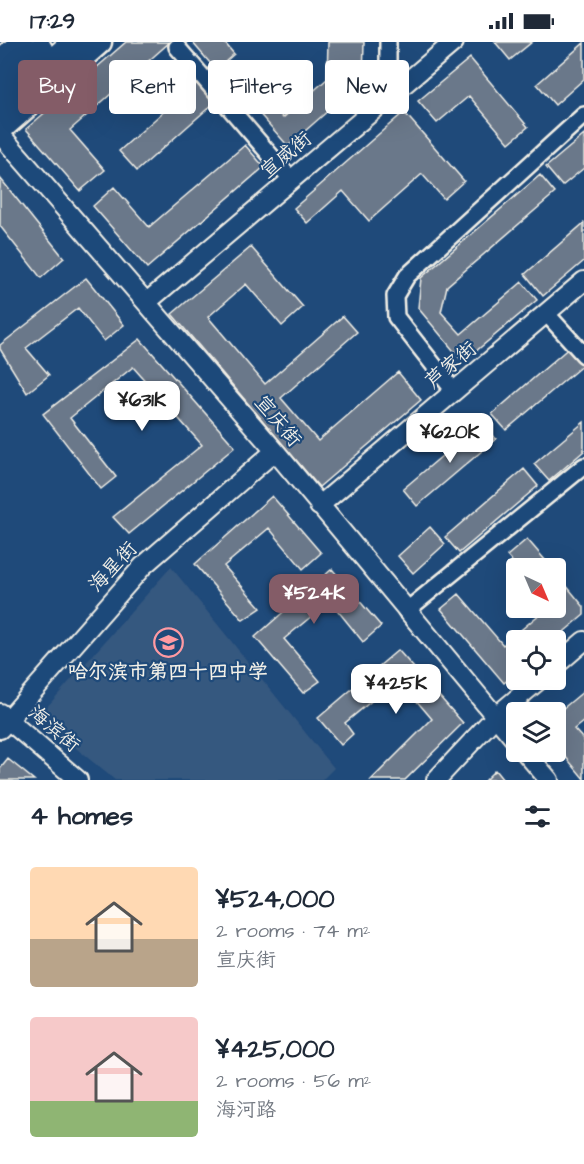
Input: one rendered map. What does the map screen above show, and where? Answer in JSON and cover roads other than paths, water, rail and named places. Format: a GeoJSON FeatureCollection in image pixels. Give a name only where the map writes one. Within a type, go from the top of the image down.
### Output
{"type":"FeatureCollection","features":[{"type":"Feature","properties":{"kind":"highway"},"geometry":{"type":"LineString","coordinates":[[0,85],[48,42]]}},
{"type":"Feature","properties":{"kind":"highway"},"geometry":{"type":"LineString","coordinates":[[0,108],[74,42]]}},
{"type":"Feature","properties":{"kind":"main road"},"geometry":{"type":"LineString","coordinates":[[0,61],[22,42]]}},
{"type":"Feature","properties":{"kind":"main road"},"geometry":{"type":"LineString","coordinates":[[0,132],[100,42]]}},
{"type":"Feature","properties":{"kind":"street"},"geometry":{"type":"LineString","coordinates":[[388,42],[388,60]]}},
{"type":"Feature","properties":{"kind":"street","name":"宣威街"},"geometry":{"type":"LineString","coordinates":[[409,80],[454,42]]}},
{"type":"Feature","properties":{"kind":"street"},"geometry":{"type":"LineString","coordinates":[[177,47],[291,179]]}},
{"type":"Feature","properties":{"kind":"street","name":"宣威街"},"geometry":{"type":"LineString","coordinates":[[147,302],[369,114]]}},
{"type":"Feature","properties":{"kind":"street"},"geometry":{"type":"LineString","coordinates":[[454,392],[396,317],[395,296],[407,276],[584,115]]}},
{"type":"Feature","properties":{"kind":"street","name":"宣庆街"},"geometry":{"type":"LineString","coordinates":[[0,132],[275,452],[506,730]]}},
{"type":"Feature","properties":{"kind":"street","name":"芦家街"},"geometry":{"type":"LineString","coordinates":[[319,506],[584,281]]}},
{"type":"Feature","properties":{"kind":"street"},"geometry":{"type":"LineString","coordinates":[[546,313],[584,355]]}},
{"type":"Feature","properties":{"kind":"street","name":"海星街"},"geometry":{"type":"LineString","coordinates":[[3,720],[143,566],[275,452]]}},
{"type":"Feature","properties":{"kind":"street"},"geometry":{"type":"LineString","coordinates":[[406,611],[584,466]]}},
{"type":"Feature","properties":{"kind":"street"},"geometry":{"type":"LineString","coordinates":[[566,657],[584,641]]}},
{"type":"Feature","properties":{"kind":"street"},"geometry":{"type":"LineString","coordinates":[[436,780],[495,717],[527,690]]}},
{"type":"Feature","properties":{"kind":"street","name":"海滨街"},"geometry":{"type":"LineString","coordinates":[[3,720],[78,780]]}},
{"type":"Feature","properties":{"kind":"street"},"geometry":{"type":"LineString","coordinates":[[534,762],[549,780]]}},
{"type":"Feature","properties":{"kind":"place","name":"哈尔滨市第四十四中学"},"geometry":{"type":"Point","coordinates":[168,642]}}]}
